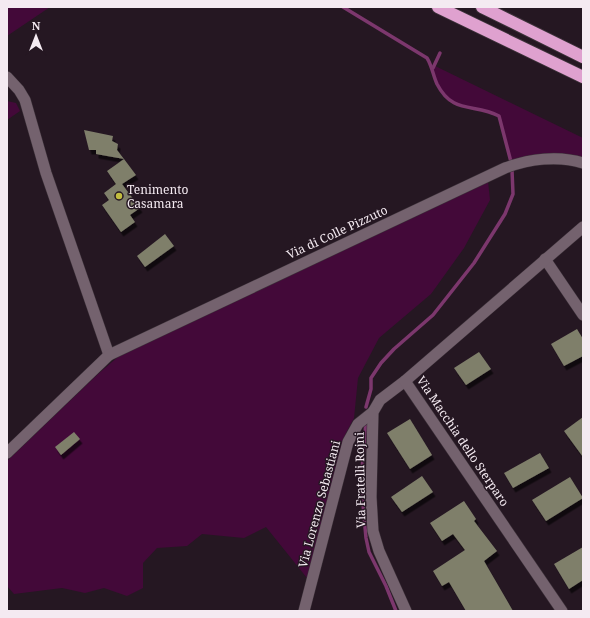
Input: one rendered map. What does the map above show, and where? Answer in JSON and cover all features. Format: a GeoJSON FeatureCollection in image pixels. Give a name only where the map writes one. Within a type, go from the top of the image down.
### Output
{"type":"FeatureCollection","features":[{"type":"Feature","properties":{"kind":"highway"},"geometry":{"type":"LineString","coordinates":[[438,7],[583,77]]}},
{"type":"Feature","properties":{"kind":"highway"},"geometry":{"type":"LineString","coordinates":[[482,7],[583,57]]}},
{"type":"Feature","properties":{"kind":"street"},"geometry":{"type":"LineString","coordinates":[[7,77],[23,97],[48,178],[109,355]]}},
{"type":"Feature","properties":{"kind":"street","name":"Via di Colle Pizzuto"},"geometry":{"type":"LineString","coordinates":[[7,453],[109,355],[505,168],[545,159],[560,159],[583,163]]}},
{"type":"Feature","properties":{"kind":"street","name":"Via Macchia dello Sterparo"},"geometry":{"type":"LineString","coordinates":[[562,611],[405,381],[583,227]]}},
{"type":"Feature","properties":{"kind":"street"},"geometry":{"type":"LineString","coordinates":[[545,259],[583,315]]}},
{"type":"Feature","properties":{"kind":"street"},"geometry":{"type":"LineString","coordinates":[[373,412],[380,400],[405,381]]}},
{"type":"Feature","properties":{"kind":"street","name":"Via Lorenzo Sebastiani"},"geometry":{"type":"LineString","coordinates":[[304,611],[348,442],[358,424],[373,412]]}},
{"type":"Feature","properties":{"kind":"street","name":"Via Fratelli Rojni"},"geometry":{"type":"LineString","coordinates":[[373,412],[371,496],[374,531],[379,551],[406,611]]}},
{"type":"Feature","properties":{"kind":"shaded area"},"geometry":{"type":"Polygon","coordinates":[[[7,7],[50,7],[7,36],[7,7]]]}},
{"type":"Feature","properties":{"kind":"shaded area"},"geometry":{"type":"Polygon","coordinates":[[[431,64],[583,138],[583,159],[563,155],[547,154],[531,156],[511,162],[499,116],[489,112],[459,105],[452,101],[445,95],[438,85],[431,64]]]}},
{"type":"Feature","properties":{"kind":"shaded area"},"geometry":{"type":"Polygon","coordinates":[[[7,101],[16,103],[20,111],[7,120],[7,101]]]}},
{"type":"Feature","properties":{"kind":"shaded area"},"geometry":{"type":"Polygon","coordinates":[[[488,181],[490,200],[464,248],[431,294],[379,338],[358,378],[354,418],[345,435],[307,578],[266,527],[244,538],[202,534],[187,546],[157,548],[143,563],[143,588],[127,596],[104,588],[85,593],[62,588],[14,594],[7,586],[7,461],[98,374],[119,356],[488,181]]]}},
{"type":"Feature","properties":{"kind":"building"},"geometry":{"type":"Polygon","coordinates":[[[84,130],[113,136],[112,141],[118,144],[117,150],[124,159],[96,154],[96,150],[89,150],[84,130]]]}},
{"type":"Feature","properties":{"kind":"building","name":"Tenimento Casamara"},"geometry":{"type":"Polygon","coordinates":[[[124,159],[136,175],[122,184],[140,208],[130,215],[135,222],[121,232],[102,205],[109,200],[104,193],[116,184],[107,171],[124,159]]]}},
{"type":"Feature","properties":{"kind":"building"},"geometry":{"type":"Polygon","coordinates":[[[165,234],[174,246],[145,267],[137,256],[165,234]]]}},
{"type":"Feature","properties":{"kind":"building"},"geometry":{"type":"Polygon","coordinates":[[[577,329],[583,339],[583,356],[564,366],[551,344],[577,329]]]}},
{"type":"Feature","properties":{"kind":"building"},"geometry":{"type":"Polygon","coordinates":[[[479,352],[491,369],[466,385],[454,368],[479,352]]]}},
{"type":"Feature","properties":{"kind":"building"},"geometry":{"type":"Polygon","coordinates":[[[583,417],[583,457],[564,431],[583,417]]]}},
{"type":"Feature","properties":{"kind":"building"},"geometry":{"type":"Polygon","coordinates":[[[410,419],[432,455],[410,469],[387,433],[410,419]]]}},
{"type":"Feature","properties":{"kind":"building"},"geometry":{"type":"Polygon","coordinates":[[[74,432],[80,439],[61,455],[55,447],[74,432]]]}},
{"type":"Feature","properties":{"kind":"building"},"geometry":{"type":"Polygon","coordinates":[[[540,453],[549,468],[513,488],[504,473],[540,453]]]}},
{"type":"Feature","properties":{"kind":"building"},"geometry":{"type":"Polygon","coordinates":[[[422,476],[433,492],[402,512],[391,497],[422,476]]]}},
{"type":"Feature","properties":{"kind":"building"},"geometry":{"type":"Polygon","coordinates":[[[570,477],[583,498],[546,521],[532,500],[570,477]]]}},
{"type":"Feature","properties":{"kind":"building"},"geometry":{"type":"Polygon","coordinates":[[[464,501],[476,519],[474,521],[497,551],[484,561],[513,611],[466,611],[449,582],[442,586],[433,571],[465,550],[453,534],[442,541],[430,523],[464,501]]]}},
{"type":"Feature","properties":{"kind":"building"},"geometry":{"type":"Polygon","coordinates":[[[583,547],[583,580],[569,589],[554,564],[583,547]]]}},
{"type":"Feature","properties":{"kind":"waterway"},"geometry":{"type":"LineString","coordinates":[[343,7],[427,58],[437,84],[443,94],[450,100],[465,107],[490,112],[499,116],[511,162]]}},
{"type":"Feature","properties":{"kind":"waterway"},"geometry":{"type":"LineString","coordinates":[[433,68],[440,53]]}},
{"type":"Feature","properties":{"kind":"waterway"},"geometry":{"type":"LineString","coordinates":[[366,407],[371,389],[371,378],[381,363],[394,349],[433,315],[474,263],[505,214],[513,194],[512,170]]}},
{"type":"Feature","properties":{"kind":"waterway"},"geometry":{"type":"LineString","coordinates":[[366,421],[361,482],[366,538],[369,552],[386,586],[396,611]]}},
{"type":"Feature","properties":{"kind":"place","name":"Tenimento Casamara"},"geometry":{"type":"Point","coordinates":[119,196]}}]}
